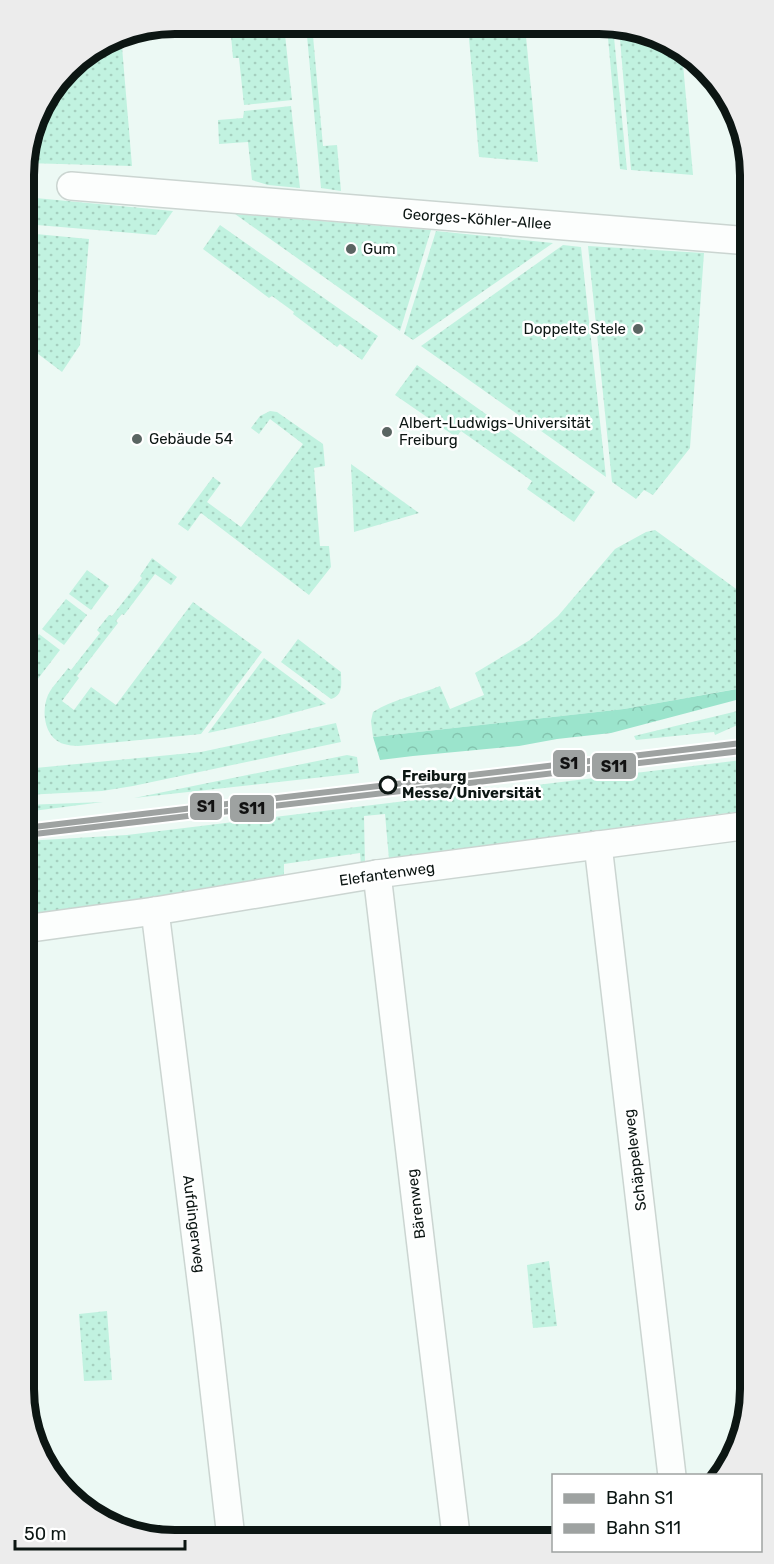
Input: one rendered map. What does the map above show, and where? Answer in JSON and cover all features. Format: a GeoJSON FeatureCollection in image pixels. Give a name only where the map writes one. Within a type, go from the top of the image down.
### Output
{"type":"FeatureCollection","features":[{"type":"Feature","properties":{"kind":"street","name":"Georges-Köhler-Allee"},"geometry":{"type":"LineString","coordinates":[[71,186],[200,204],[309,197],[478,208],[633,221],[740,239]]}},
{"type":"Feature","properties":{"kind":"street","name":"Elefantenweg"},"geometry":{"type":"LineString","coordinates":[[34,928],[155,911],[377,874],[739,826]]}},
{"type":"Feature","properties":{"kind":"street","name":"Schäppeleweg"},"geometry":{"type":"LineString","coordinates":[[598,845],[672,1474]]}},
{"type":"Feature","properties":{"kind":"street","name":"Bärenweg"},"geometry":{"type":"LineString","coordinates":[[377,874],[455,1530]]}},
{"type":"Feature","properties":{"kind":"street","name":"Aufdingerweg"},"geometry":{"type":"LineString","coordinates":[[155,911],[230,1530]]}},
{"type":"Feature","properties":{"kind":"green space"},"geometry":{"type":"Polygon","coordinates":[[[231,34],[285,34],[292,100],[244,105],[239,58],[233,58],[231,34]]]}},
{"type":"Feature","properties":{"kind":"green space"},"geometry":{"type":"Polygon","coordinates":[[[307,34],[313,34],[323,146],[337,145],[341,191],[321,188],[307,34]]]}},
{"type":"Feature","properties":{"kind":"green space"},"geometry":{"type":"Polygon","coordinates":[[[469,34],[526,34],[538,162],[479,157],[469,34]]]}},
{"type":"Feature","properties":{"kind":"green space"},"geometry":{"type":"Polygon","coordinates":[[[608,35],[614,36],[627,170],[620,169],[608,35]]]}},
{"type":"Feature","properties":{"kind":"green space"},"geometry":{"type":"Polygon","coordinates":[[[620,36],[661,49],[683,63],[693,175],[631,170],[620,36]]]}},
{"type":"Feature","properties":{"kind":"green space"},"geometry":{"type":"Polygon","coordinates":[[[122,45],[132,166],[35,163],[42,130],[58,97],[83,69],[105,53],[122,45]]]}},
{"type":"Feature","properties":{"kind":"green space"},"geometry":{"type":"Polygon","coordinates":[[[291,106],[300,188],[268,185],[252,180],[248,142],[219,144],[218,120],[243,118],[244,111],[291,106]]]}},
{"type":"Feature","properties":{"kind":"green space"},"geometry":{"type":"Polygon","coordinates":[[[35,198],[173,211],[156,235],[35,225],[35,198]]]}},
{"type":"Feature","properties":{"kind":"green space"},"geometry":{"type":"Polygon","coordinates":[[[235,214],[431,230],[400,331],[235,214]]]}},
{"type":"Feature","properties":{"kind":"green space"},"geometry":{"type":"Polygon","coordinates":[[[220,225],[378,336],[362,360],[340,344],[337,347],[293,314],[294,312],[272,296],[269,298],[203,249],[220,225]]]}},
{"type":"Feature","properties":{"kind":"green space"},"geometry":{"type":"Polygon","coordinates":[[[436,231],[553,243],[413,340],[404,334],[436,231]]]}},
{"type":"Feature","properties":{"kind":"green space"},"geometry":{"type":"Polygon","coordinates":[[[35,234],[89,239],[80,345],[62,372],[35,351],[35,234]]]}},
{"type":"Feature","properties":{"kind":"green space"},"geometry":{"type":"Polygon","coordinates":[[[563,245],[581,247],[606,477],[421,346],[563,245]]]}},
{"type":"Feature","properties":{"kind":"green space"},"geometry":{"type":"Polygon","coordinates":[[[588,246],[704,253],[690,448],[653,495],[644,490],[636,499],[612,482],[588,246]]]}},
{"type":"Feature","properties":{"kind":"green space"},"geometry":{"type":"Polygon","coordinates":[[[417,365],[595,492],[574,522],[527,489],[532,481],[461,431],[456,437],[395,395],[417,365]]]}},
{"type":"Feature","properties":{"kind":"green space"},"geometry":{"type":"Polygon","coordinates":[[[270,411],[277,412],[323,444],[325,466],[314,468],[320,546],[329,546],[331,567],[309,595],[201,513],[188,531],[178,524],[213,477],[221,483],[207,502],[241,527],[303,444],[270,419],[259,434],[251,428],[260,416],[270,411]]]}},
{"type":"Feature","properties":{"kind":"green space"},"geometry":{"type":"Polygon","coordinates":[[[351,464],[419,513],[354,532],[351,464]]]}},
{"type":"Feature","properties":{"kind":"green space"},"geometry":{"type":"Polygon","coordinates":[[[655,530],[740,591],[740,698],[736,689],[624,709],[373,737],[371,721],[373,712],[397,700],[440,686],[450,709],[484,695],[475,673],[530,640],[558,616],[615,549],[646,532],[655,530]]]}},
{"type":"Feature","properties":{"kind":"green space"},"geometry":{"type":"Polygon","coordinates":[[[152,558],[177,577],[171,585],[155,574],[124,615],[122,614],[116,621],[118,623],[77,676],[79,678],[62,701],[74,710],[91,687],[116,705],[193,602],[262,652],[201,734],[78,746],[57,741],[48,730],[46,723],[45,709],[48,695],[68,668],[71,670],[100,633],[97,630],[109,615],[112,616],[142,578],[140,576],[152,558]]]}},
{"type":"Feature","properties":{"kind":"green space"},"geometry":{"type":"Polygon","coordinates":[[[87,570],[109,586],[91,610],[69,594],[87,570]]]}},
{"type":"Feature","properties":{"kind":"green space"},"geometry":{"type":"Polygon","coordinates":[[[66,599],[87,615],[64,645],[42,629],[66,599]]]}},
{"type":"Feature","properties":{"kind":"green space"},"geometry":{"type":"Polygon","coordinates":[[[39,634],[60,650],[37,680],[35,678],[35,640],[39,634]]]}},
{"type":"Feature","properties":{"kind":"green space"},"geometry":{"type":"Polygon","coordinates":[[[298,639],[341,672],[341,688],[338,695],[331,699],[281,662],[298,639]]]}},
{"type":"Feature","properties":{"kind":"green space"},"geometry":{"type":"Polygon","coordinates":[[[264,658],[326,704],[208,733],[264,658]]]}},
{"type":"Feature","properties":{"kind":"green space"},"geometry":{"type":"Polygon","coordinates":[[[737,689],[740,698],[611,733],[519,746],[380,760],[373,737],[624,709],[737,689]]]}},
{"type":"Feature","properties":{"kind":"green space"},"geometry":{"type":"Polygon","coordinates":[[[740,711],[740,724],[715,735],[714,732],[636,740],[634,736],[740,711]]]}},
{"type":"Feature","properties":{"kind":"green space"},"geometry":{"type":"Polygon","coordinates":[[[336,723],[341,742],[133,786],[102,791],[34,795],[35,768],[201,752],[336,723]]]}},
{"type":"Feature","properties":{"kind":"green space"},"geometry":{"type":"Polygon","coordinates":[[[347,755],[357,757],[359,773],[134,798],[347,755]]]}},
{"type":"Feature","properties":{"kind":"green space"},"geometry":{"type":"Polygon","coordinates":[[[740,760],[739,811],[389,859],[385,814],[364,816],[365,864],[361,866],[360,853],[284,864],[284,876],[34,918],[34,840],[127,835],[740,760]]]}},
{"type":"Feature","properties":{"kind":"green space"},"geometry":{"type":"Polygon","coordinates":[[[103,802],[34,811],[34,805],[103,802]]]}},
{"type":"Feature","properties":{"kind":"green space"},"geometry":{"type":"Polygon","coordinates":[[[549,1261],[557,1326],[533,1328],[527,1265],[549,1261]]]}},
{"type":"Feature","properties":{"kind":"green space"},"geometry":{"type":"Polygon","coordinates":[[[107,1311],[112,1380],[84,1381],[79,1314],[107,1311]]]}},
{"type":"Feature","properties":{"kind":"rail line","name":"S1"},"geometry":{"type":"LineString","coordinates":[[34,827],[740,743]]}},
{"type":"Feature","properties":{"kind":"rail line","name":"S11"},"geometry":{"type":"LineString","coordinates":[[34,834],[740,751]]}},
{"type":"Feature","properties":{"kind":"place","name":"Gum"},"geometry":{"type":"Point","coordinates":[351,249]}},
{"type":"Feature","properties":{"kind":"place","name":"Doppelte Stele"},"geometry":{"type":"Point","coordinates":[638,329]}},
{"type":"Feature","properties":{"kind":"place","name":"Albert-Ludwigs-Universität Freiburg"},"geometry":{"type":"Point","coordinates":[387,432]}},
{"type":"Feature","properties":{"kind":"place","name":"Gebäude 54"},"geometry":{"type":"Point","coordinates":[137,439]}},
{"type":"Feature","properties":{"kind":"place","name":"Freiburg Messe/Universität"},"geometry":{"type":"Point","coordinates":[388,785]}}]}
